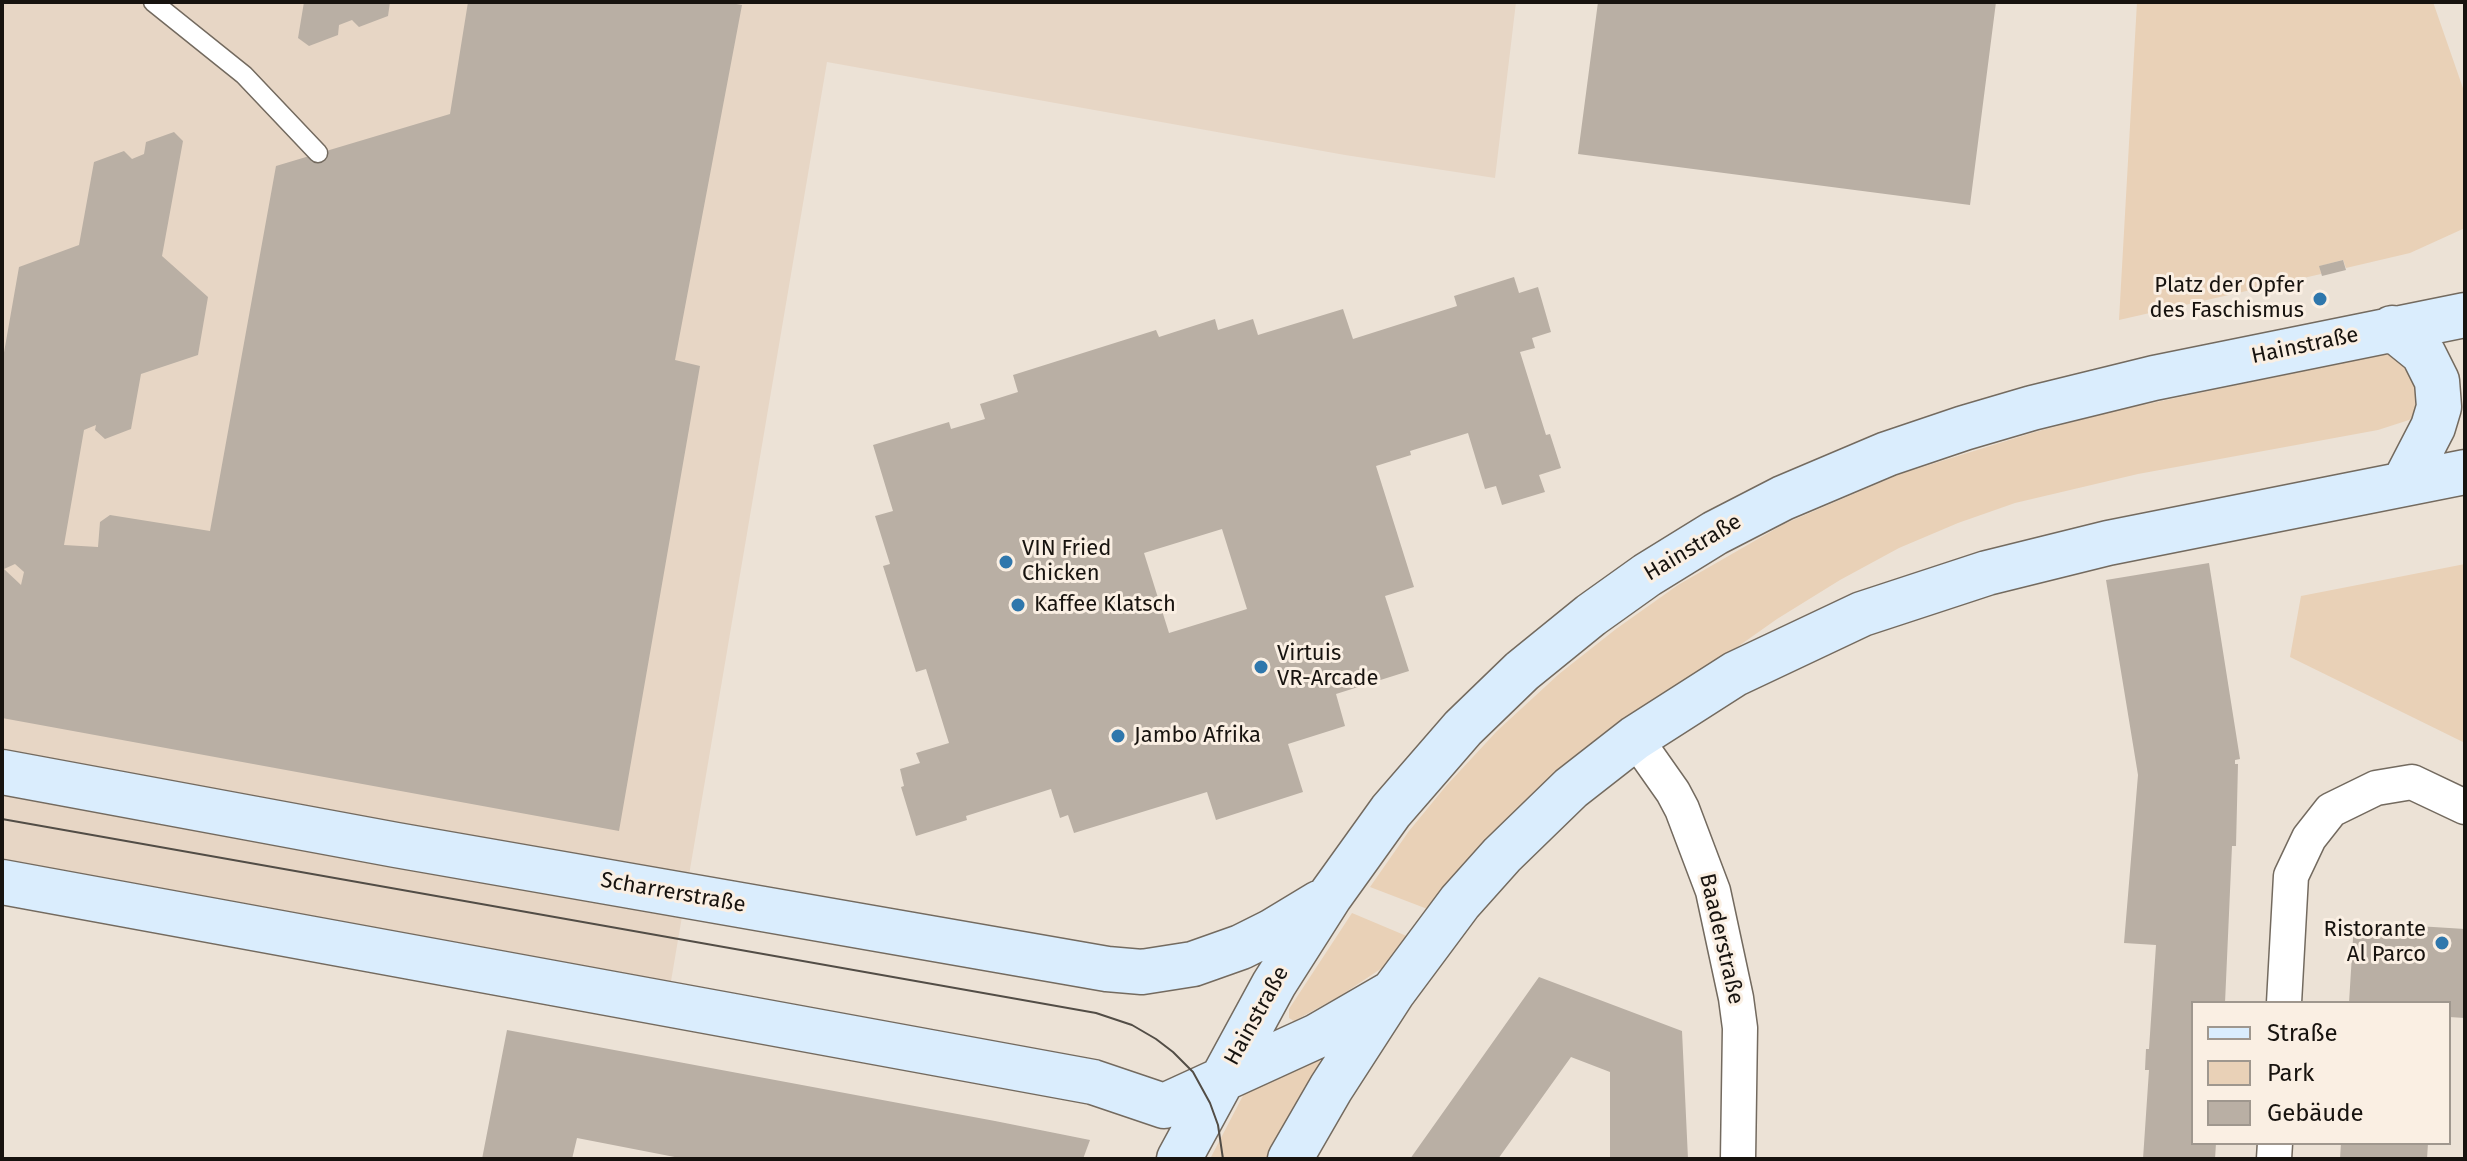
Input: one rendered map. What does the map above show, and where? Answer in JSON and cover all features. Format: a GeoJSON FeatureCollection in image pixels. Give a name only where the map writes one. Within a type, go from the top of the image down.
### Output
{"type":"FeatureCollection","features":[{"type":"Feature","properties":{"kind":"main road","name":"Hainstraße"},"geometry":{"type":"LineString","coordinates":[[1184,1151],[1274,984],[1330,896],[1410,787],[1463,728],[1522,671],[1618,595],[1685,550],[1731,524],[1865,463],[2002,416],[2154,378],[2465,315]]}},
{"type":"Feature","properties":{"kind":"main road"},"geometry":{"type":"LineString","coordinates":[[2392,328],[2423,353],[2437,381],[2439,407],[2433,427],[2404,483]]}},
{"type":"Feature","properties":{"kind":"main road"},"geometry":{"type":"LineString","coordinates":[[1290,1159],[1393,992],[1460,902],[1502,855],[1571,788],[1635,738],[1711,689],[1760,661],[1851,619],[1921,593],[2073,551],[2465,472]]}},
{"type":"Feature","properties":{"kind":"main road","name":"Scharrerstraße"},"geometry":{"type":"LineString","coordinates":[[2,772],[396,845],[1107,969],[1142,972],[1205,960],[1271,932],[1330,896]]}},
{"type":"Feature","properties":{"kind":"main road"},"geometry":{"type":"LineString","coordinates":[[2,882],[1093,1082],[1164,1106],[1317,1036],[1393,992]]}},
{"type":"Feature","properties":{"kind":"main road"},"geometry":{"type":"LineString","coordinates":[[1164,1106],[1184,1151]]}},
{"type":"Feature","properties":{"kind":"street","name":"Baaderstraße"},"geometry":{"type":"LineString","coordinates":[[1635,738],[1673,792],[1713,891],[1738,1013],[1738,1159]]}},
{"type":"Feature","properties":{"kind":"street"},"geometry":{"type":"LineString","coordinates":[[2284,1001],[2291,876],[2309,838],[2331,810],[2376,788],[2412,782],[2465,807]]}},
{"type":"Feature","properties":{"kind":"lane"},"geometry":{"type":"LineString","coordinates":[[153,2],[244,75],[318,153]]}},
{"type":"Feature","properties":{"kind":"shaded area"},"geometry":{"type":"Polygon","coordinates":[[[2,2],[1516,2],[1495,178],[1345,155],[827,62],[669,993],[2,880],[2,2]]]}},
{"type":"Feature","properties":{"kind":"green space"},"geometry":{"type":"Polygon","coordinates":[[[2137,2],[2433,2],[2465,94],[2465,228],[2410,253],[2346,268],[2343,260],[2320,266],[2321,274],[2119,320],[2137,2]]]}},
{"type":"Feature","properties":{"kind":"green space"},"geometry":{"type":"Polygon","coordinates":[[[2384,354],[2397,357],[2419,373],[2418,413],[2409,420],[2378,430],[2138,474],[2015,503],[1899,548],[1777,619],[1702,672],[1430,910],[1370,887],[1409,831],[1446,786],[1497,731],[1559,674],[1678,585],[1784,524],[1900,474],[2035,432],[2114,411],[2384,354]]]}},
{"type":"Feature","properties":{"kind":"green space"},"geometry":{"type":"Polygon","coordinates":[[[2465,564],[2465,743],[2290,657],[2301,596],[2465,564]]]}},
{"type":"Feature","properties":{"kind":"green space"},"geometry":{"type":"Polygon","coordinates":[[[1352,913],[1409,937],[1382,968],[1294,1021],[1289,1018],[1289,1009],[1352,913]]]}},
{"type":"Feature","properties":{"kind":"green space"},"geometry":{"type":"Polygon","coordinates":[[[1313,1060],[1324,1064],[1274,1159],[1210,1159],[1248,1086],[1313,1060]]]}},
{"type":"Feature","properties":{"kind":"building"},"geometry":{"type":"Polygon","coordinates":[[[304,2],[390,2],[388,16],[359,27],[352,20],[339,25],[338,35],[309,46],[298,38],[304,2]]]}},
{"type":"Feature","properties":{"kind":"building"},"geometry":{"type":"Polygon","coordinates":[[[468,2],[725,2],[742,5],[675,360],[700,366],[619,831],[2,718],[2,364],[19,267],[79,245],[94,162],[124,151],[132,159],[144,154],[146,142],[174,132],[183,141],[162,256],[208,297],[198,355],[141,374],[131,429],[105,439],[95,430],[96,425],[84,430],[64,545],[98,547],[100,522],[110,515],[210,531],[276,166],[450,114],[468,2]],[[15,564],[4,569],[21,585],[24,572],[15,564]]]}},
{"type":"Feature","properties":{"kind":"building"},"geometry":{"type":"Polygon","coordinates":[[[1598,2],[1996,2],[1970,205],[1578,154],[1598,2]]]}},
{"type":"Feature","properties":{"kind":"building"},"geometry":{"type":"Polygon","coordinates":[[[2343,260],[2346,270],[2322,276],[2319,266],[2343,260]]]}},
{"type":"Feature","properties":{"kind":"building"},"geometry":{"type":"Polygon","coordinates":[[[1514,277],[1519,293],[1538,287],[1551,332],[1532,338],[1535,348],[1520,352],[1546,435],[1550,434],[1561,468],[1539,475],[1545,492],[1502,505],[1496,486],[1485,489],[1468,433],[1410,451],[1411,455],[1376,466],[1414,587],[1385,596],[1409,671],[1336,694],[1345,726],[1288,744],[1303,792],[1216,820],[1207,792],[1074,833],[1068,815],[1060,818],[1051,789],[966,816],[967,820],[916,836],[901,787],[904,786],[900,769],[920,763],[916,753],[949,743],[926,669],[916,672],[883,566],[890,564],[875,516],[893,511],[873,445],[949,422],[951,429],[985,419],[980,404],[1018,392],[1013,375],[1156,330],[1159,337],[1215,319],[1218,330],[1253,319],[1258,335],[1343,309],[1353,339],[1457,306],[1454,296],[1514,277]],[[1222,529],[1144,553],[1169,633],[1247,609],[1222,529]]]}},
{"type":"Feature","properties":{"kind":"building"},"geometry":{"type":"Polygon","coordinates":[[[2209,563],[2240,759],[2235,760],[2238,764],[2236,846],[2232,846],[2225,1001],[2191,1001],[2191,1145],[2216,1145],[2215,1159],[2143,1159],[2149,1070],[2145,1070],[2146,1049],[2149,1049],[2156,945],[2124,943],[2138,775],[2106,580],[2209,563]]]}},
{"type":"Feature","properties":{"kind":"building"},"geometry":{"type":"Polygon","coordinates":[[[2354,922],[2465,929],[2465,1018],[2451,1017],[2451,1001],[2349,1001],[2354,922]]]}},
{"type":"Feature","properties":{"kind":"building"},"geometry":{"type":"Polygon","coordinates":[[[1539,977],[1682,1031],[1688,1159],[1610,1159],[1610,1072],[1571,1057],[1498,1159],[1410,1159],[1539,977]]]}},
{"type":"Feature","properties":{"kind":"building"},"geometry":{"type":"Polygon","coordinates":[[[507,1030],[1090,1140],[1083,1159],[685,1159],[577,1138],[572,1159],[482,1159],[507,1030]]]}},
{"type":"Feature","properties":{"kind":"building"},"geometry":{"type":"Polygon","coordinates":[[[2341,1145],[2428,1145],[2427,1159],[2340,1159],[2341,1145]]]}},
{"type":"Feature","properties":{"kind":"tram line"},"geometry":{"type":"LineString","coordinates":[[2,819],[1096,1013],[1132,1025],[1156,1039],[1193,1072],[1218,1125],[1223,1159]]}},
{"type":"Feature","properties":{"kind":"place","name":"Platz der Opfer des Faschismus"},"geometry":{"type":"Point","coordinates":[2320,299]}},
{"type":"Feature","properties":{"kind":"place","name":"VIN Fried Chicken"},"geometry":{"type":"Point","coordinates":[1006,562]}},
{"type":"Feature","properties":{"kind":"place","name":"Kaffee Klatsch"},"geometry":{"type":"Point","coordinates":[1018,605]}},
{"type":"Feature","properties":{"kind":"place","name":"Virtuis VR-Arcade"},"geometry":{"type":"Point","coordinates":[1261,667]}},
{"type":"Feature","properties":{"kind":"place","name":"Jambo Afrika"},"geometry":{"type":"Point","coordinates":[1118,736]}},
{"type":"Feature","properties":{"kind":"place","name":"Ristorante Al Parco"},"geometry":{"type":"Point","coordinates":[2442,943]}}]}
